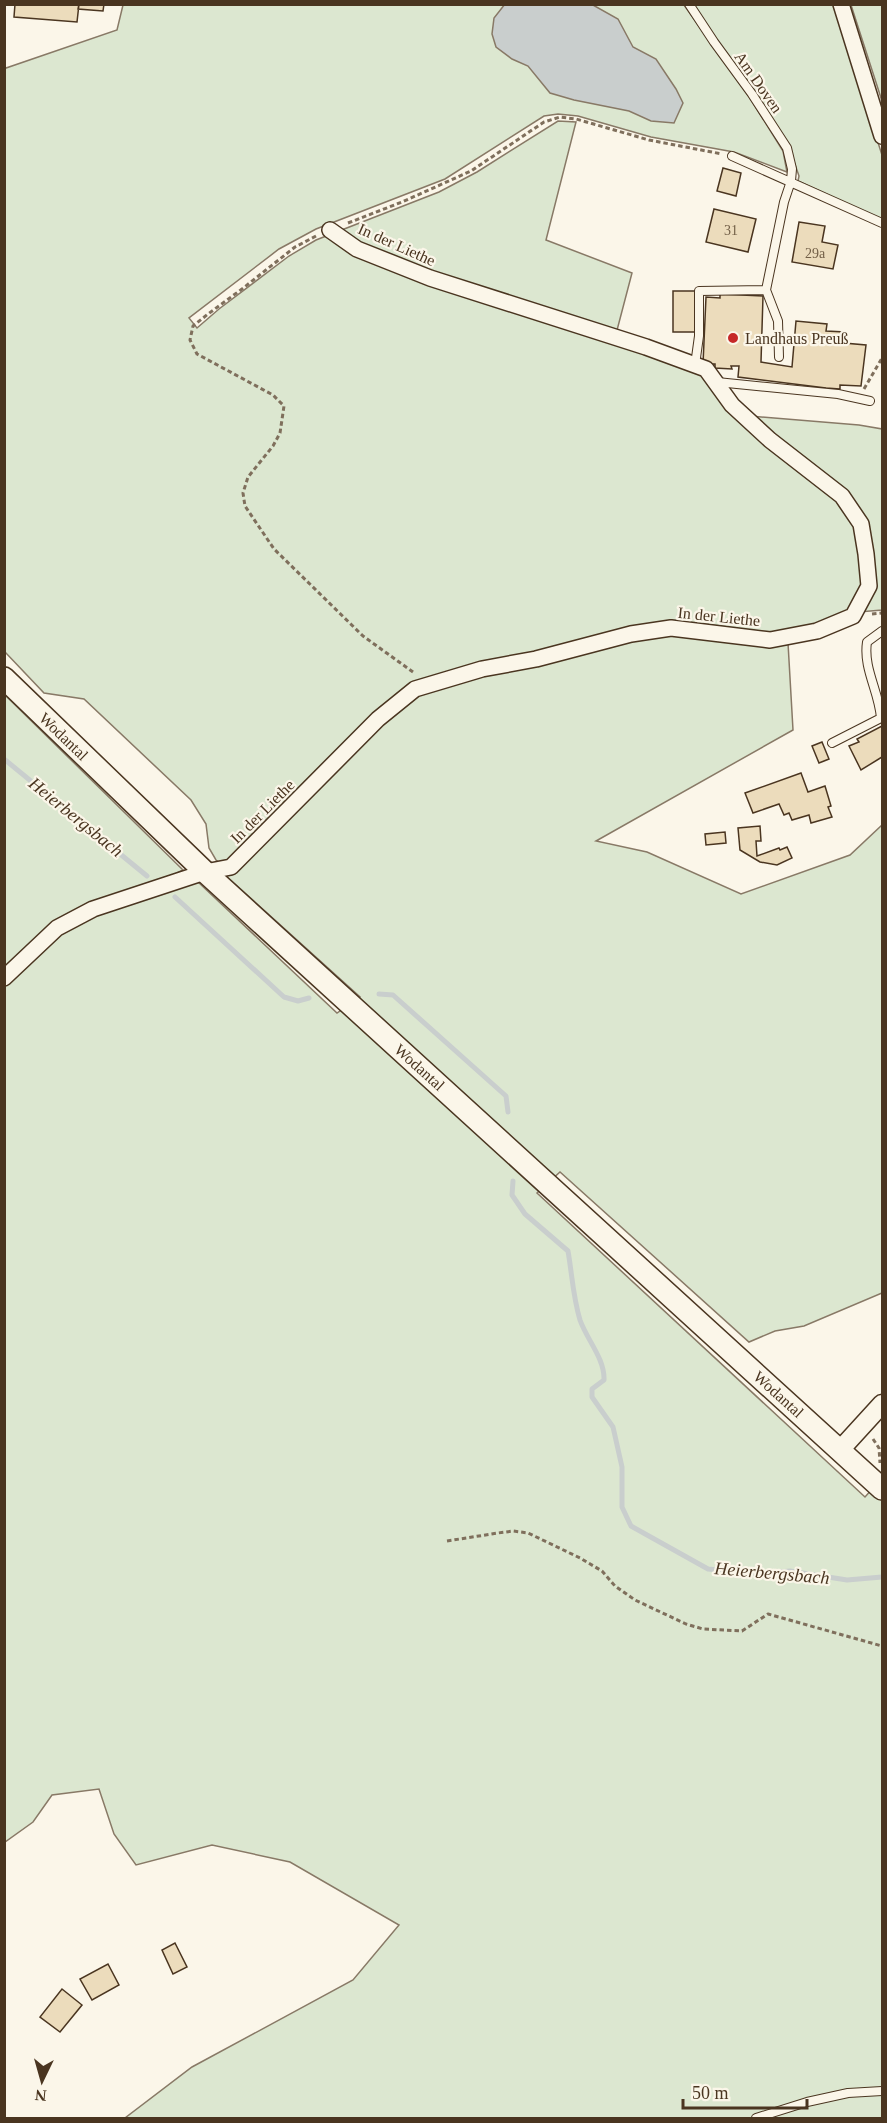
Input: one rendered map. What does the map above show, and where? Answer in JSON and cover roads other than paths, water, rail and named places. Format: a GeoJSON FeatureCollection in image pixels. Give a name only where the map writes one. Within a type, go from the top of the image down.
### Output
{"type":"FeatureCollection","features":[{"type":"Feature","properties":{"kind":"main road","name":"Wodantal"},"geometry":{"type":"LineString","coordinates":[[4,678],[205,872],[882,1489]]}},
{"type":"Feature","properties":{"kind":"street"},"geometry":{"type":"LineString","coordinates":[[841,4],[882,136]]}},
{"type":"Feature","properties":{"kind":"street","name":"In der Liethe"},"geometry":{"type":"LineString","coordinates":[[4,978],[57,928],[93,909],[205,872],[231,867],[378,719],[415,689],[482,669],[536,659],[631,634],[671,628],[770,640],[817,631],[853,616],[869,586],[861,524],[842,496],[732,405],[706,369],[646,347],[430,278],[357,249],[330,230]]}},
{"type":"Feature","properties":{"kind":"street"},"geometry":{"type":"LineString","coordinates":[[840,1450],[882,1404]]}},
{"type":"Feature","properties":{"kind":"lane","name":"Am Doven"},"geometry":{"type":"LineString","coordinates":[[689,4],[752,93],[787,148],[792,170],[791,181]]}},
{"type":"Feature","properties":{"kind":"lane"},"geometry":{"type":"LineString","coordinates":[[732,156],[882,223]]}},
{"type":"Feature","properties":{"kind":"lane"},"geometry":{"type":"LineString","coordinates":[[779,357],[778,321],[766,291],[784,202],[791,181]]}},
{"type":"Feature","properties":{"kind":"lane"},"geometry":{"type":"LineString","coordinates":[[695,365],[699,336],[699,291],[766,291]]}},
{"type":"Feature","properties":{"kind":"lane"},"geometry":{"type":"LineString","coordinates":[[715,382],[826,393],[870,401]]}},
{"type":"Feature","properties":{"kind":"lane"},"geometry":{"type":"LineString","coordinates":[[832,743],[881,718],[880,705],[865,654],[867,642],[882,631]]}},
{"type":"Feature","properties":{"kind":"lane"},"geometry":{"type":"LineString","coordinates":[[756,2118],[807,2102],[848,2093],[882,2091]]}},
{"type":"Feature","properties":{"kind":"waterway","name":"Heierbergsbach"},"geometry":{"type":"LineString","coordinates":[[4,759],[147,876]]}},
{"type":"Feature","properties":{"kind":"waterway","name":"Heierbergsbach"},"geometry":{"type":"LineString","coordinates":[[175,897],[284,997],[298,1001],[309,998]]}},
{"type":"Feature","properties":{"kind":"waterway","name":"Heierbergsbach"},"geometry":{"type":"LineString","coordinates":[[379,994],[393,995],[506,1096],[508,1112]]}},
{"type":"Feature","properties":{"kind":"waterway","name":"Heierbergsbach"},"geometry":{"type":"LineString","coordinates":[[513,1181],[512,1195],[525,1214],[568,1251],[580,1320],[604,1372],[604,1380],[592,1389],[592,1397],[613,1427],[622,1467],[622,1507],[631,1526],[708,1569],[759,1574],[790,1571],[847,1580],[882,1577]]}},
{"type":"Feature","properties":{"kind":"place","name":"Landhaus Preuß"},"geometry":{"type":"Point","coordinates":[733,338]}}]}
